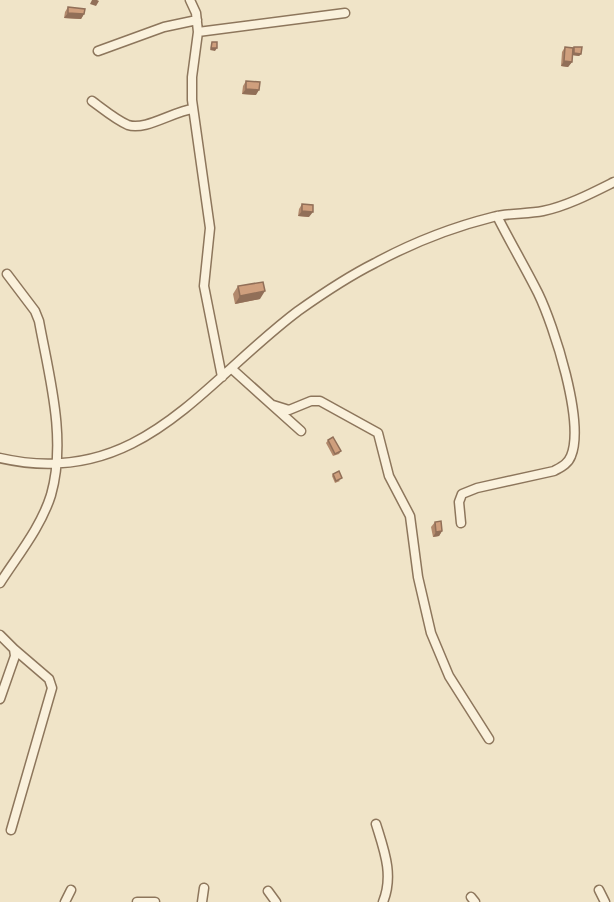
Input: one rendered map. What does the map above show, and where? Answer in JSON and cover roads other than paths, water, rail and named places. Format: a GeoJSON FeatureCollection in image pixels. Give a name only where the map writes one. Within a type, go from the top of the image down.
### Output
{"type":"FeatureCollection","features":[{"type":"Feature","properties":{"kind":"street"},"geometry":{"type":"LineString","coordinates":[[190,0],[197,20],[198,32],[192,77],[193,109],[210,228],[204,286],[222,377]]}},
{"type":"Feature","properties":{"kind":"street"},"geometry":{"type":"LineString","coordinates":[[198,32],[345,13]]}},
{"type":"Feature","properties":{"kind":"street"},"geometry":{"type":"LineString","coordinates":[[98,51],[164,27],[197,20]]}},
{"type":"Feature","properties":{"kind":"street"},"geometry":{"type":"LineString","coordinates":[[92,101],[130,126],[147,124],[178,111],[193,109]]}},
{"type":"Feature","properties":{"kind":"street"},"geometry":{"type":"LineString","coordinates":[[0,458],[56,466],[88,459],[141,440],[187,409],[298,311],[374,263],[454,228],[496,216],[554,208],[614,182]]}},
{"type":"Feature","properties":{"kind":"street"},"geometry":{"type":"LineString","coordinates":[[461,523],[459,502],[462,494],[477,488],[554,471],[571,457],[573,444],[574,426],[568,382],[550,321],[496,216]]}},
{"type":"Feature","properties":{"kind":"street"},"geometry":{"type":"LineString","coordinates":[[0,583],[43,513],[51,494],[56,466],[56,431],[39,321],[34,310],[7,274]]}},
{"type":"Feature","properties":{"kind":"street"},"geometry":{"type":"LineString","coordinates":[[232,369],[301,431]]}},
{"type":"Feature","properties":{"kind":"street"},"geometry":{"type":"LineString","coordinates":[[273,405],[289,410],[310,400],[320,401],[378,433],[389,476],[410,516],[418,577],[431,633],[448,676],[489,739]]}},
{"type":"Feature","properties":{"kind":"street"},"geometry":{"type":"LineString","coordinates":[[0,635],[50,679],[52,688],[11,830]]}},
{"type":"Feature","properties":{"kind":"street"},"geometry":{"type":"LineString","coordinates":[[0,699],[14,663],[14,649]]}},
{"type":"Feature","properties":{"kind":"street"},"geometry":{"type":"LineString","coordinates":[[376,824],[387,864],[387,888],[383,902]]}},
{"type":"Feature","properties":{"kind":"street"},"geometry":{"type":"LineString","coordinates":[[202,902],[204,888]]}},
{"type":"Feature","properties":{"kind":"street"},"geometry":{"type":"LineString","coordinates":[[65,902],[71,890]]}},
{"type":"Feature","properties":{"kind":"street"},"geometry":{"type":"LineString","coordinates":[[599,890],[605,902]]}},
{"type":"Feature","properties":{"kind":"street"},"geometry":{"type":"LineString","coordinates":[[268,891],[276,902]]}},
{"type":"Feature","properties":{"kind":"street"},"geometry":{"type":"LineString","coordinates":[[137,902],[155,902]]}}]}
